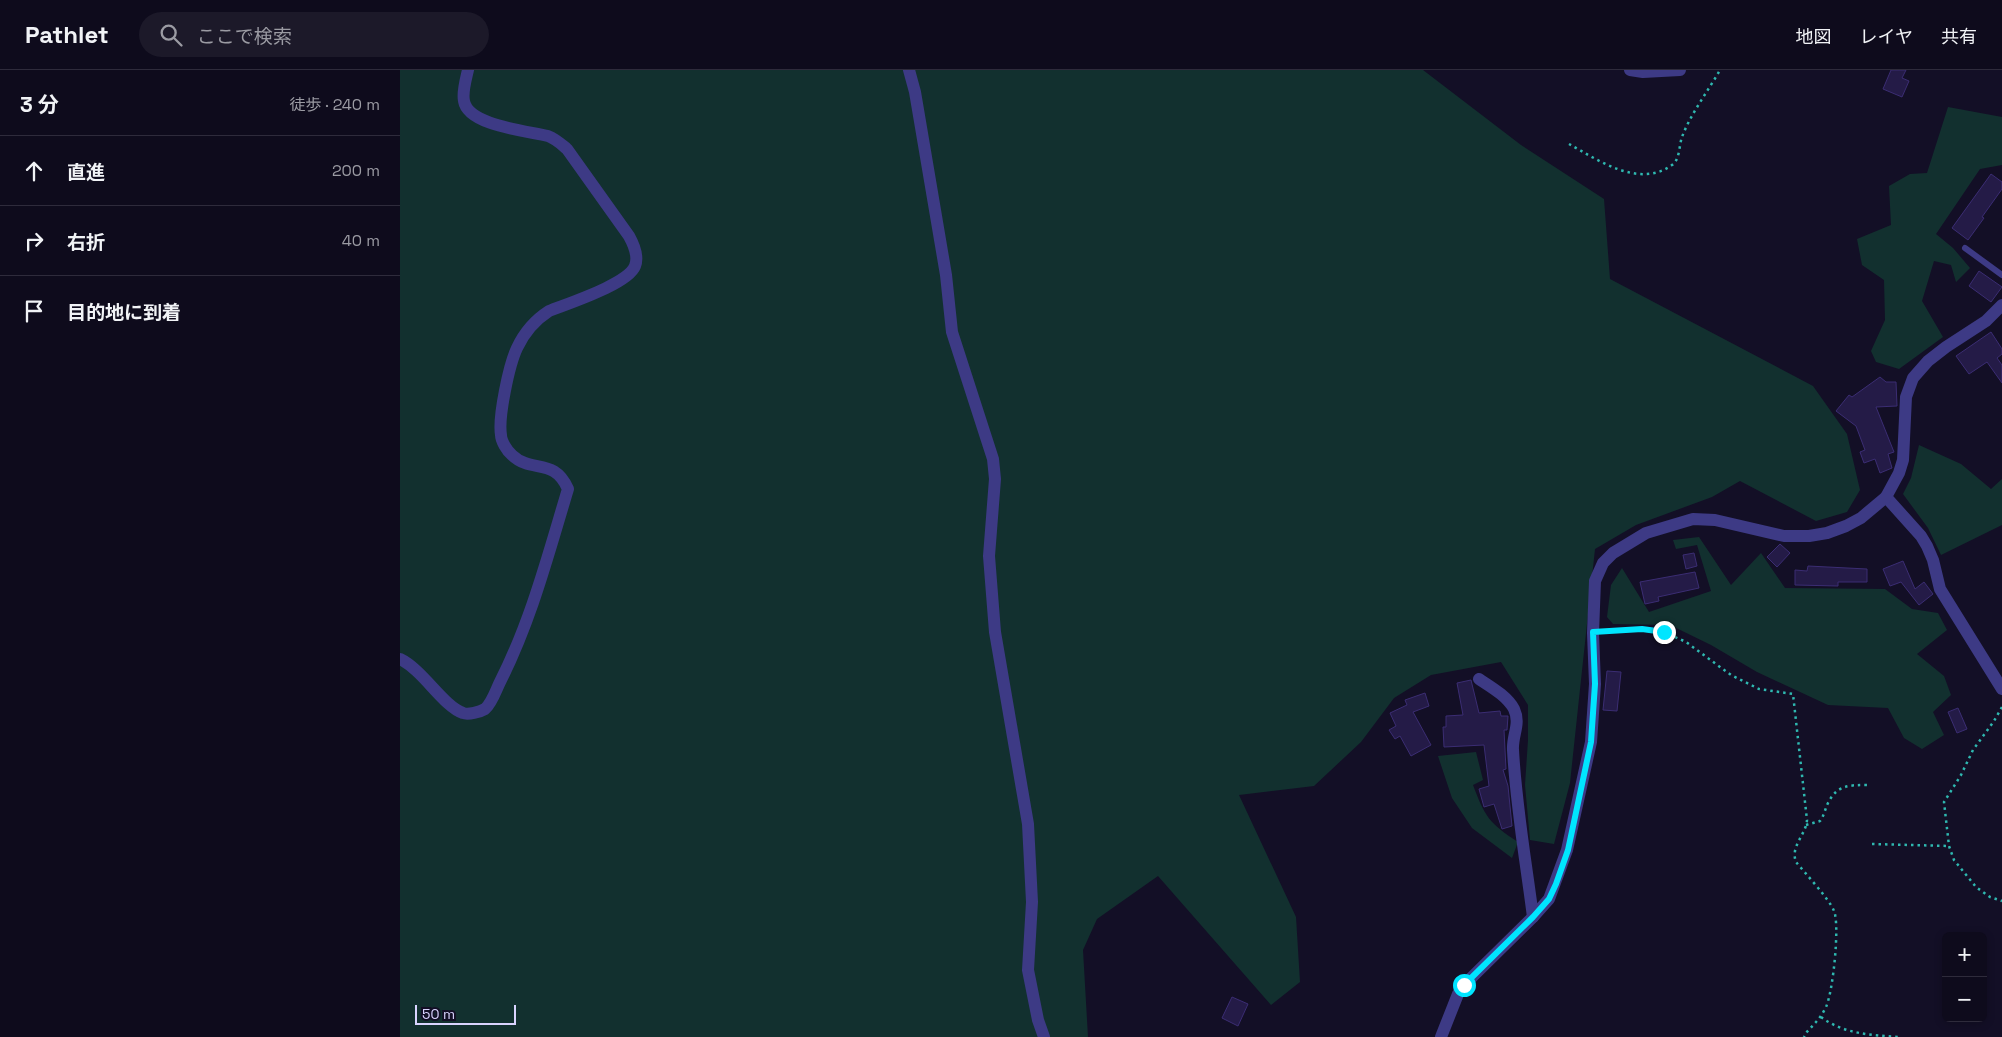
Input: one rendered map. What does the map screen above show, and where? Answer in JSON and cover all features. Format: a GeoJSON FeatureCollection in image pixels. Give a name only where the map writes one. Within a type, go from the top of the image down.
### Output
{"type":"FeatureCollection","features":[{"type":"Feature","properties":{"kind":"street"},"geometry":{"type":"LineString","coordinates":[[400,659],[409,664],[445,700],[462,713],[470,714],[485,709],[490,702],[509,663],[538,589],[568,489],[562,477],[553,470],[518,459],[511,454],[501,437],[500,426],[512,361],[523,338],[540,318],[549,311],[618,283],[628,276],[637,261],[630,236],[567,149],[558,141],[548,136],[511,130],[480,118],[469,110],[464,100],[468,70]]}},
{"type":"Feature","properties":{"kind":"street"},"geometry":{"type":"LineString","coordinates":[[909,70],[915,92],[944,265],[952,332],[993,459],[995,480],[989,556],[995,632],[1028,824],[1032,902],[1028,970],[1038,1020],[1044,1037]]}},
{"type":"Feature","properties":{"kind":"street"},"geometry":{"type":"LineString","coordinates":[[1630,70],[1651,72],[1680,70]]}},
{"type":"Feature","properties":{"kind":"street"},"geometry":{"type":"LineString","coordinates":[[1441,1037],[1458,994],[1464,985],[1549,899],[1568,850],[1591,742],[1595,684],[1593,632],[1595,581],[1600,568],[1613,552],[1646,533],[1693,519],[1714,520],[1784,536],[1809,536],[1827,533],[1846,526],[1876,507],[1886,497],[1899,473],[1903,460],[1906,397],[1913,378],[1928,361],[1986,321],[2002,305]]}},
{"type":"Feature","properties":{"kind":"street"},"geometry":{"type":"LineString","coordinates":[[1886,497],[1921,536],[1933,560],[1940,589],[2002,689]]}},
{"type":"Feature","properties":{"kind":"street"},"geometry":{"type":"LineString","coordinates":[[1479,679],[1509,702],[1514,711],[1518,726],[1512,743],[1514,775],[1533,917]]}},
{"type":"Feature","properties":{"kind":"lane"},"geometry":{"type":"LineString","coordinates":[[1965,248],[2002,275]]}},
{"type":"Feature","properties":{"kind":"path"},"geometry":{"type":"LineString","coordinates":[[1569,144],[1610,167],[1626,172],[1643,174],[1658,172],[1673,165],[1676,161],[1683,134],[1720,70]]}},
{"type":"Feature","properties":{"kind":"path"},"geometry":{"type":"LineString","coordinates":[[1593,632],[1642,629],[1664,632],[1686,642],[1731,675],[1759,689],[1793,694],[1806,825],[1794,849],[1794,856],[1796,862],[1834,910],[1836,925],[1832,985],[1827,1005],[1821,1017],[1804,1037]]}},
{"type":"Feature","properties":{"kind":"path"},"geometry":{"type":"LineString","coordinates":[[2002,707],[1994,722],[1973,750],[1961,775],[1944,802],[1949,846],[1954,860],[1972,882],[1990,897],[2002,902]]}},
{"type":"Feature","properties":{"kind":"path"},"geometry":{"type":"LineString","coordinates":[[1806,825],[1820,821],[1833,795],[1839,788],[1846,785],[1868,785]]}},
{"type":"Feature","properties":{"kind":"path"},"geometry":{"type":"LineString","coordinates":[[1872,844],[1949,846]]}},
{"type":"Feature","properties":{"kind":"path"},"geometry":{"type":"LineString","coordinates":[[1821,1017],[1833,1025],[1863,1035],[1898,1037]]}},
{"type":"Feature","properties":{"kind":"green space"},"geometry":{"type":"Polygon","coordinates":[[[400,70],[1423,70],[1521,145],[1604,199],[1610,279],[1813,386],[1847,434],[1860,490],[1847,512],[1816,521],[1740,481],[1712,497],[1636,525],[1595,549],[1570,783],[1554,844],[1530,840],[1525,785],[1528,705],[1501,662],[1431,675],[1394,698],[1361,742],[1314,786],[1239,795],[1296,917],[1300,982],[1271,1005],[1158,876],[1097,919],[1083,950],[1088,1037],[400,1037],[400,70]]]}},
{"type":"Feature","properties":{"kind":"green space"},"geometry":{"type":"Polygon","coordinates":[[[1948,107],[2002,117],[2002,165],[1980,169],[1936,234],[1953,248],[1970,268],[1956,282],[1951,265],[1934,261],[1922,301],[1943,337],[1899,369],[1876,362],[1871,351],[1885,320],[1884,280],[1862,265],[1857,239],[1891,225],[1889,186],[1910,174],[1927,173],[1948,107]]]}},
{"type":"Feature","properties":{"kind":"green space"},"geometry":{"type":"Polygon","coordinates":[[[1919,445],[1961,464],[1991,489],[2002,479],[2002,525],[1941,555],[1928,528],[1903,494],[1911,478],[1919,445]]]}},
{"type":"Feature","properties":{"kind":"green space"},"geometry":{"type":"Polygon","coordinates":[[[1699,537],[1731,585],[1761,553],[1785,588],[1885,589],[1912,609],[1938,613],[1947,630],[1917,654],[1944,676],[1951,695],[1933,712],[1944,735],[1922,749],[1904,738],[1888,708],[1828,705],[1757,672],[1711,645],[1670,625],[1613,624],[1607,617],[1611,585],[1622,568],[1649,612],[1711,591],[1697,545],[1676,549],[1673,540],[1699,537]]]}},
{"type":"Feature","properties":{"kind":"green space"},"geometry":{"type":"Polygon","coordinates":[[[1476,752],[1483,780],[1473,785],[1481,805],[1489,818],[1500,830],[1518,842],[1512,858],[1472,828],[1452,798],[1438,756],[1476,752]]]}},
{"type":"Feature","properties":{"kind":"building"},"geometry":{"type":"Polygon","coordinates":[[[1891,70],[1906,70],[1902,78],[1909,81],[1902,97],[1883,89],[1891,70]]]}},
{"type":"Feature","properties":{"kind":"building"},"geometry":{"type":"Polygon","coordinates":[[[1991,174],[2002,182],[2002,189],[1968,240],[1952,228],[1991,174]]]}},
{"type":"Feature","properties":{"kind":"building"},"geometry":{"type":"Polygon","coordinates":[[[1979,271],[2002,287],[1991,302],[1969,286],[1979,271]]]}},
{"type":"Feature","properties":{"kind":"building"},"geometry":{"type":"Polygon","coordinates":[[[1991,332],[2002,349],[2002,354],[1997,358],[2002,365],[2002,383],[1987,362],[1969,374],[1956,356],[1991,332]]]}},
{"type":"Feature","properties":{"kind":"building"},"geometry":{"type":"Polygon","coordinates":[[[1880,377],[1886,382],[1896,382],[1897,406],[1876,407],[1894,452],[1888,454],[1892,468],[1880,473],[1875,459],[1864,463],[1860,452],[1865,450],[1856,426],[1836,411],[1849,395],[1852,397],[1880,377]]]}},
{"type":"Feature","properties":{"kind":"building"},"geometry":{"type":"Polygon","coordinates":[[[1780,544],[1790,553],[1777,567],[1767,557],[1780,544]]]}},
{"type":"Feature","properties":{"kind":"building"},"geometry":{"type":"Polygon","coordinates":[[[1694,553],[1697,566],[1686,569],[1683,555],[1694,553]]]}},
{"type":"Feature","properties":{"kind":"building"},"geometry":{"type":"Polygon","coordinates":[[[1903,561],[1915,589],[1924,582],[1933,594],[1919,605],[1901,582],[1890,586],[1883,569],[1903,561]]]}},
{"type":"Feature","properties":{"kind":"building"},"geometry":{"type":"Polygon","coordinates":[[[1808,566],[1867,569],[1867,582],[1838,582],[1838,586],[1795,585],[1795,570],[1807,571],[1808,566]]]}},
{"type":"Feature","properties":{"kind":"building"},"geometry":{"type":"Polygon","coordinates":[[[1695,572],[1699,588],[1658,597],[1659,601],[1645,604],[1640,582],[1695,572]]]}},
{"type":"Feature","properties":{"kind":"building"},"geometry":{"type":"Polygon","coordinates":[[[1607,671],[1621,672],[1617,711],[1603,710],[1607,671]]]}},
{"type":"Feature","properties":{"kind":"building"},"geometry":{"type":"Polygon","coordinates":[[[1471,680],[1479,713],[1500,711],[1501,716],[1508,716],[1507,730],[1504,730],[1506,769],[1503,770],[1508,786],[1512,826],[1502,829],[1494,804],[1484,807],[1479,789],[1489,786],[1484,745],[1444,747],[1443,727],[1446,727],[1446,716],[1463,715],[1457,683],[1471,680]]]}},
{"type":"Feature","properties":{"kind":"building"},"geometry":{"type":"Polygon","coordinates":[[[1425,693],[1429,706],[1413,712],[1431,745],[1411,756],[1400,736],[1395,739],[1389,730],[1396,726],[1390,713],[1407,705],[1405,700],[1425,693]]]}},
{"type":"Feature","properties":{"kind":"building"},"geometry":{"type":"Polygon","coordinates":[[[1958,708],[1967,729],[1957,733],[1948,712],[1958,708]]]}},
{"type":"Feature","properties":{"kind":"building"},"geometry":{"type":"Polygon","coordinates":[[[1232,997],[1248,1004],[1238,1026],[1222,1018],[1232,997]]]}},
{"type":"Feature","properties":{"kind":"route"},"geometry":{"type":"LineString","coordinates":[[1464,985],[1533,917],[1549,899],[1556,884],[1568,850],[1591,742],[1595,684],[1593,632],[1642,629],[1664,632]]}}]}
